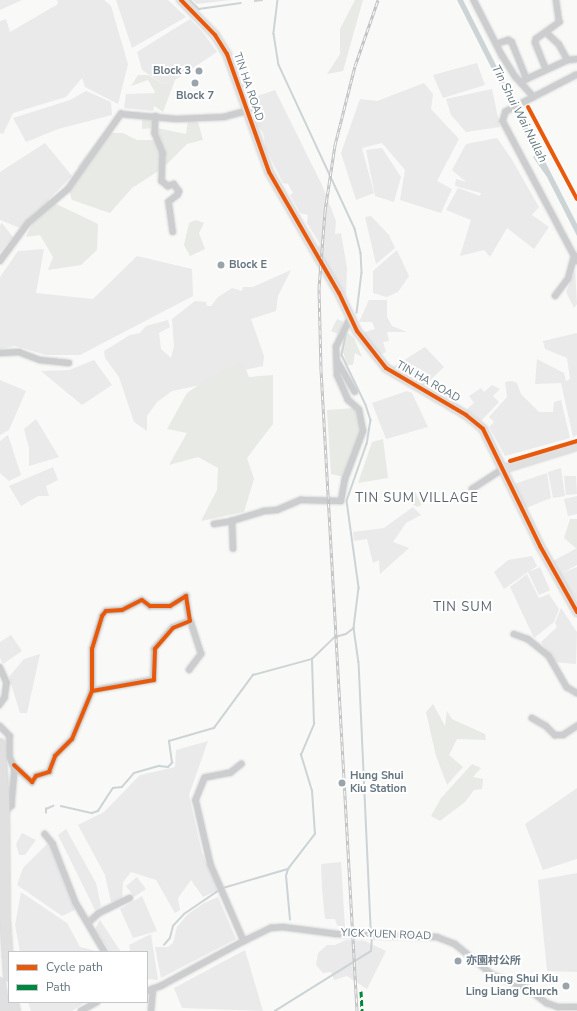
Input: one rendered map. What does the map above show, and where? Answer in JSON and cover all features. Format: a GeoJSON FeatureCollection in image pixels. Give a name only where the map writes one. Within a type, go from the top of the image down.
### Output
{"type":"FeatureCollection","features":[{"type":"Feature","properties":{"kind":"highway"},"geometry":{"type":"LineString","coordinates":[[0,744],[4,801],[5,919],[8,962]]}},
{"type":"Feature","properties":{"kind":"highway"},"geometry":{"type":"LineString","coordinates":[[0,983],[5,1011]]}},
{"type":"Feature","properties":{"kind":"street","name":"TIN HA ROAD"},"geometry":{"type":"LineString","coordinates":[[181,0],[221,44],[269,172],[352,318],[357,331],[377,359],[394,374],[478,423],[485,433],[540,546],[577,612]]}},
{"type":"Feature","properties":{"kind":"street"},"geometry":{"type":"LineString","coordinates":[[474,0],[496,44],[520,82],[534,97]]}},
{"type":"Feature","properties":{"kind":"street"},"geometry":{"type":"LineString","coordinates":[[546,70],[535,43],[536,39],[559,22],[556,0]]}},
{"type":"Feature","properties":{"kind":"street"},"geometry":{"type":"LineString","coordinates":[[547,32],[560,44],[568,60]]}},
{"type":"Feature","properties":{"kind":"street"},"geometry":{"type":"LineString","coordinates":[[496,44],[508,40],[512,42],[527,79]]}},
{"type":"Feature","properties":{"kind":"street"},"geometry":{"type":"LineString","coordinates":[[520,82],[568,60],[577,59]]}},
{"type":"Feature","properties":{"kind":"street"},"geometry":{"type":"LineString","coordinates":[[555,296],[568,279],[576,258],[505,127],[504,115],[509,110],[577,75]]}},
{"type":"Feature","properties":{"kind":"street"},"geometry":{"type":"LineString","coordinates":[[0,261],[28,223],[68,189],[121,114],[176,119],[212,118],[246,110]]}},
{"type":"Feature","properties":{"kind":"street"},"geometry":{"type":"LineString","coordinates":[[156,116],[155,134],[163,153],[162,181],[168,186],[174,184],[179,190],[178,196],[169,202],[173,232]]}},
{"type":"Feature","properties":{"kind":"street"},"geometry":{"type":"LineString","coordinates":[[214,524],[232,521],[264,511],[277,510],[301,500],[341,501],[345,479],[363,431],[359,410],[348,400],[339,379],[338,341],[352,318]]}},
{"type":"Feature","properties":{"kind":"street"},"geometry":{"type":"LineString","coordinates":[[0,353],[19,352],[40,360],[69,363]]}},
{"type":"Feature","properties":{"kind":"street"},"geometry":{"type":"LineString","coordinates":[[338,362],[356,392]]}},
{"type":"Feature","properties":{"kind":"street"},"geometry":{"type":"LineString","coordinates":[[472,489],[503,469],[577,447]]}},
{"type":"Feature","properties":{"kind":"street"},"geometry":{"type":"LineString","coordinates":[[232,521],[232,549]]}},
{"type":"Feature","properties":{"kind":"street"},"geometry":{"type":"LineString","coordinates":[[0,726],[10,736],[10,757],[14,765],[32,782],[36,776],[49,772],[55,756],[72,740],[92,691],[92,649],[102,616],[106,611],[122,610],[142,600],[150,606],[170,606],[186,596],[190,621],[201,654],[189,670]]}},
{"type":"Feature","properties":{"kind":"street"},"geometry":{"type":"LineString","coordinates":[[92,691],[154,680],[155,649],[173,628],[190,621]]}},
{"type":"Feature","properties":{"kind":"street"},"geometry":{"type":"LineString","coordinates":[[514,634],[528,639],[549,656],[567,687],[577,693]]}},
{"type":"Feature","properties":{"kind":"street"},"geometry":{"type":"LineString","coordinates":[[0,667],[7,683],[5,698],[0,705]]}},
{"type":"Feature","properties":{"kind":"street"},"geometry":{"type":"LineString","coordinates":[[532,718],[546,726],[555,735],[563,735],[577,726]]}},
{"type":"Feature","properties":{"kind":"street"},"geometry":{"type":"LineString","coordinates":[[0,758],[10,757]]}},
{"type":"Feature","properties":{"kind":"street"},"geometry":{"type":"LineString","coordinates":[[242,764],[231,773],[205,778],[196,800],[211,865],[244,941]]}},
{"type":"Feature","properties":{"kind":"street"},"geometry":{"type":"LineString","coordinates":[[0,818],[12,806],[14,765]]}},
{"type":"Feature","properties":{"kind":"street"},"geometry":{"type":"LineString","coordinates":[[45,834],[53,844],[66,882],[104,951]]}},
{"type":"Feature","properties":{"kind":"street"},"geometry":{"type":"LineString","coordinates":[[88,923],[99,913],[130,898]]}},
{"type":"Feature","properties":{"kind":"street","name":"YICK YUEN ROAD"},"geometry":{"type":"LineString","coordinates":[[148,991],[271,928],[294,928],[337,934],[437,936],[459,946],[493,975],[527,988],[547,1003],[558,1006],[577,1007]]}},
{"type":"Feature","properties":{"kind":"street"},"geometry":{"type":"LineString","coordinates":[[151,1011],[153,989]]}},
{"type":"Feature","properties":{"kind":"street"},"geometry":{"type":"LineString","coordinates":[[81,1011],[95,1003]]}},
{"type":"Feature","properties":{"kind":"shaded area"},"geometry":{"type":"Polygon","coordinates":[[[0,0],[22,0],[0,10],[0,0]]]}},
{"type":"Feature","properties":{"kind":"shaded area"},"geometry":{"type":"Polygon","coordinates":[[[57,0],[104,0],[111,6],[128,64],[118,104],[85,87],[82,78],[66,97],[13,113],[3,134],[0,133],[0,21],[6,19],[10,32],[58,4],[57,0]]]}},
{"type":"Feature","properties":{"kind":"shaded area"},"geometry":{"type":"Polygon","coordinates":[[[116,0],[168,0],[186,17],[132,48],[116,0]]]}},
{"type":"Feature","properties":{"kind":"shaded area"},"geometry":{"type":"Polygon","coordinates":[[[192,0],[231,0],[197,4],[192,0]]]}},
{"type":"Feature","properties":{"kind":"shaded area"},"geometry":{"type":"Polygon","coordinates":[[[355,0],[363,0],[343,71],[327,74],[340,54],[340,29],[355,0]]]}},
{"type":"Feature","properties":{"kind":"shaded area"},"geometry":{"type":"Polygon","coordinates":[[[190,19],[202,31],[217,52],[175,80],[163,84],[142,70],[137,52],[190,19]]]}},
{"type":"Feature","properties":{"kind":"shaded area"},"geometry":{"type":"Polygon","coordinates":[[[477,63],[485,85],[443,98],[433,75],[477,63]]]}},
{"type":"Feature","properties":{"kind":"shaded area"},"geometry":{"type":"Polygon","coordinates":[[[138,75],[148,75],[163,84],[175,80],[163,112],[150,103],[155,92],[148,80],[131,86],[138,75]]]}},
{"type":"Feature","properties":{"kind":"shaded area"},"geometry":{"type":"Polygon","coordinates":[[[424,83],[433,94],[431,109],[459,139],[437,181],[452,189],[441,213],[400,200],[405,170],[382,143],[362,148],[374,193],[356,200],[341,153],[360,99],[377,101],[424,83]]]}},
{"type":"Feature","properties":{"kind":"shaded area"},"geometry":{"type":"Polygon","coordinates":[[[492,89],[500,127],[466,132],[451,115],[446,99],[492,89]]]}},
{"type":"Feature","properties":{"kind":"shaded area"},"geometry":{"type":"Polygon","coordinates":[[[275,90],[322,185],[336,221],[335,234],[341,233],[347,268],[346,295],[316,250],[320,244],[307,223],[308,215],[300,213],[290,195],[293,193],[288,184],[283,183],[266,149],[263,133],[258,126],[249,99],[275,90]]]}},
{"type":"Feature","properties":{"kind":"shaded area"},"geometry":{"type":"Polygon","coordinates":[[[86,91],[111,102],[112,115],[58,129],[26,142],[13,118],[70,100],[86,91]]]}},
{"type":"Feature","properties":{"kind":"shaded area"},"geometry":{"type":"Polygon","coordinates":[[[158,93],[153,111],[124,108],[126,94],[158,93]]]}},
{"type":"Feature","properties":{"kind":"shaded area"},"geometry":{"type":"Polygon","coordinates":[[[155,118],[156,128],[142,129],[142,119],[155,118]]]}},
{"type":"Feature","properties":{"kind":"shaded area"},"geometry":{"type":"Polygon","coordinates":[[[188,121],[198,122],[203,140],[187,144],[165,166],[165,152],[157,128],[186,134],[188,121]]]}},
{"type":"Feature","properties":{"kind":"shaded area"},"geometry":{"type":"Polygon","coordinates":[[[103,133],[123,133],[137,140],[155,140],[161,153],[160,170],[132,188],[110,213],[72,200],[69,191],[78,180],[78,166],[103,133]]]}},
{"type":"Feature","properties":{"kind":"shaded area"},"geometry":{"type":"Polygon","coordinates":[[[497,138],[511,158],[539,207],[532,215],[549,227],[534,249],[507,228],[490,257],[484,250],[460,256],[471,220],[446,210],[458,188],[480,196],[481,193],[455,186],[456,179],[466,182],[452,170],[466,144],[497,138]]]}},
{"type":"Feature","properties":{"kind":"shaded area"},"geometry":{"type":"Polygon","coordinates":[[[45,143],[72,176],[20,228],[0,220],[0,172],[45,143]]]}},
{"type":"Feature","properties":{"kind":"shaded area"},"geometry":{"type":"Polygon","coordinates":[[[382,148],[401,177],[394,202],[375,196],[366,150],[382,148]]]}},
{"type":"Feature","properties":{"kind":"shaded area"},"geometry":{"type":"Polygon","coordinates":[[[44,198],[98,224],[97,250],[81,265],[48,270],[53,257],[40,235],[26,237],[44,198]]]}},
{"type":"Feature","properties":{"kind":"shaded area"},"geometry":{"type":"Polygon","coordinates":[[[371,216],[389,235],[395,248],[376,264],[365,217],[371,216]]]}},
{"type":"Feature","properties":{"kind":"shaded area"},"geometry":{"type":"Polygon","coordinates":[[[196,220],[204,223],[199,233],[205,249],[190,256],[184,245],[189,223],[196,220]]]}},
{"type":"Feature","properties":{"kind":"shaded area"},"geometry":{"type":"Polygon","coordinates":[[[2,223],[13,237],[0,252],[0,225],[2,223]]]}},
{"type":"Feature","properties":{"kind":"shaded area"},"geometry":{"type":"Polygon","coordinates":[[[44,249],[36,293],[93,299],[137,256],[192,269],[193,296],[80,355],[46,355],[15,346],[0,349],[0,277],[18,251],[44,249]]]}},
{"type":"Feature","properties":{"kind":"shaded area"},"geometry":{"type":"Polygon","coordinates":[[[397,250],[409,276],[398,292],[387,297],[373,293],[373,271],[397,250]]]}},
{"type":"Feature","properties":{"kind":"shaded area"},"geometry":{"type":"Polygon","coordinates":[[[291,270],[278,296],[276,311],[251,319],[264,356],[263,366],[244,370],[233,378],[172,391],[157,402],[147,416],[147,431],[134,422],[119,377],[105,358],[104,351],[130,335],[140,333],[146,326],[168,320],[170,327],[159,333],[161,349],[171,358],[174,346],[172,319],[195,301],[206,302],[207,306],[211,306],[218,297],[232,288],[242,291],[243,287],[253,287],[291,270]]]}},
{"type":"Feature","properties":{"kind":"shaded area"},"geometry":{"type":"Polygon","coordinates":[[[575,270],[577,304],[574,308],[566,292],[575,270]]]}},
{"type":"Feature","properties":{"kind":"shaded area"},"geometry":{"type":"Polygon","coordinates":[[[369,300],[387,300],[387,317],[392,326],[407,332],[387,332],[389,341],[383,342],[386,352],[380,355],[362,333],[375,329],[372,322],[359,322],[369,300]]]}},
{"type":"Feature","properties":{"kind":"shaded area"},"geometry":{"type":"Polygon","coordinates":[[[337,319],[344,322],[338,334],[331,331],[337,319]]]}},
{"type":"Feature","properties":{"kind":"shaded area"},"geometry":{"type":"Polygon","coordinates":[[[348,333],[354,338],[362,357],[355,353],[353,365],[347,365],[342,349],[348,333]]]}},
{"type":"Feature","properties":{"kind":"shaded area"},"geometry":{"type":"Polygon","coordinates":[[[577,333],[577,435],[573,437],[561,383],[535,384],[537,359],[564,373],[566,381],[570,379],[567,358],[545,349],[543,341],[577,333]]]}},
{"type":"Feature","properties":{"kind":"shaded area"},"geometry":{"type":"Polygon","coordinates":[[[425,347],[444,367],[424,386],[393,367],[425,347]]]}},
{"type":"Feature","properties":{"kind":"shaded area"},"geometry":{"type":"Polygon","coordinates":[[[94,360],[112,385],[82,405],[41,371],[69,370],[94,360]]]}},
{"type":"Feature","properties":{"kind":"shaded area"},"geometry":{"type":"Polygon","coordinates":[[[242,361],[249,377],[273,375],[273,424],[247,458],[254,479],[244,512],[201,521],[217,490],[218,468],[198,457],[169,465],[187,433],[167,429],[187,393],[207,379],[242,361]]]}},
{"type":"Feature","properties":{"kind":"shaded area"},"geometry":{"type":"Polygon","coordinates":[[[0,380],[26,391],[9,430],[0,435],[0,380]]]}},
{"type":"Feature","properties":{"kind":"shaded area"},"geometry":{"type":"Polygon","coordinates":[[[512,381],[517,383],[521,394],[539,412],[553,412],[554,402],[561,400],[570,438],[505,456],[489,427],[494,422],[489,417],[507,397],[505,382],[512,381]]]}},
{"type":"Feature","properties":{"kind":"shaded area"},"geometry":{"type":"Polygon","coordinates":[[[492,385],[500,389],[493,396],[499,402],[481,421],[467,409],[474,403],[469,396],[481,388],[484,392],[492,385]]]}},
{"type":"Feature","properties":{"kind":"shaded area"},"geometry":{"type":"Polygon","coordinates":[[[407,391],[412,393],[428,427],[386,439],[372,403],[407,391]]]}},
{"type":"Feature","properties":{"kind":"shaded area"},"geometry":{"type":"Polygon","coordinates":[[[355,408],[360,417],[361,431],[344,477],[331,474],[327,410],[355,408]]]}},
{"type":"Feature","properties":{"kind":"shaded area"},"geometry":{"type":"Polygon","coordinates":[[[36,419],[59,457],[29,466],[29,448],[24,429],[36,419]]]}},
{"type":"Feature","properties":{"kind":"shaded area"},"geometry":{"type":"Polygon","coordinates":[[[8,435],[21,475],[9,481],[0,473],[0,441],[8,435]]]}},
{"type":"Feature","properties":{"kind":"shaded area"},"geometry":{"type":"Polygon","coordinates":[[[383,439],[388,478],[358,483],[372,442],[383,439]]]}},
{"type":"Feature","properties":{"kind":"shaded area"},"geometry":{"type":"Polygon","coordinates":[[[53,467],[58,480],[46,486],[49,496],[38,496],[21,506],[9,486],[53,467]]]}},
{"type":"Feature","properties":{"kind":"shaded area"},"geometry":{"type":"Polygon","coordinates":[[[561,468],[565,496],[553,498],[548,472],[561,468]]]}},
{"type":"Feature","properties":{"kind":"shaded area"},"geometry":{"type":"Polygon","coordinates":[[[547,473],[551,498],[526,508],[514,484],[547,473]]]}},
{"type":"Feature","properties":{"kind":"shaded area"},"geometry":{"type":"Polygon","coordinates":[[[564,476],[576,476],[577,494],[566,495],[564,476]]]}},
{"type":"Feature","properties":{"kind":"shaded area"},"geometry":{"type":"Polygon","coordinates":[[[415,492],[422,505],[417,507],[403,498],[415,492]]]}},
{"type":"Feature","properties":{"kind":"shaded area"},"geometry":{"type":"Polygon","coordinates":[[[577,496],[577,514],[568,516],[564,499],[577,496]]]}},
{"type":"Feature","properties":{"kind":"shaded area"},"geometry":{"type":"Polygon","coordinates":[[[413,507],[421,515],[406,523],[393,542],[409,548],[380,574],[379,560],[373,563],[367,539],[354,541],[353,532],[384,528],[413,507]]]}},
{"type":"Feature","properties":{"kind":"shaded area"},"geometry":{"type":"Polygon","coordinates":[[[570,519],[577,519],[577,549],[564,538],[570,519]]]}},
{"type":"Feature","properties":{"kind":"shaded area"},"geometry":{"type":"Polygon","coordinates":[[[577,548],[577,565],[562,573],[577,567],[577,600],[559,575],[553,561],[577,548]]]}},
{"type":"Feature","properties":{"kind":"shaded area"},"geometry":{"type":"Polygon","coordinates":[[[532,556],[537,566],[529,572],[540,567],[550,590],[539,595],[528,572],[504,589],[494,572],[508,560],[532,556]]]}},
{"type":"Feature","properties":{"kind":"shaded area"},"geometry":{"type":"Polygon","coordinates":[[[527,574],[539,598],[549,594],[559,609],[554,622],[534,638],[510,587],[527,574]]]}},
{"type":"Feature","properties":{"kind":"shaded area"},"geometry":{"type":"Polygon","coordinates":[[[561,608],[577,632],[576,664],[554,662],[541,642],[557,627],[555,623],[561,608]]]}},
{"type":"Feature","properties":{"kind":"shaded area"},"geometry":{"type":"Polygon","coordinates":[[[11,635],[22,651],[3,664],[0,658],[0,642],[11,635]]]}},
{"type":"Feature","properties":{"kind":"shaded area"},"geometry":{"type":"Polygon","coordinates":[[[40,654],[27,713],[20,713],[9,677],[24,659],[40,654]]]}},
{"type":"Feature","properties":{"kind":"shaded area"},"geometry":{"type":"Polygon","coordinates":[[[433,704],[445,726],[447,711],[452,719],[485,734],[486,740],[457,739],[449,755],[463,767],[447,785],[436,756],[426,712],[433,704]]]}},
{"type":"Feature","properties":{"kind":"shaded area"},"geometry":{"type":"Polygon","coordinates":[[[208,741],[189,795],[202,853],[218,890],[203,897],[191,880],[178,898],[180,910],[175,913],[156,880],[131,872],[123,882],[122,900],[111,902],[105,875],[78,825],[104,812],[140,775],[175,767],[176,750],[208,741]]]}},
{"type":"Feature","properties":{"kind":"shaded area"},"geometry":{"type":"Polygon","coordinates":[[[472,764],[481,768],[473,777],[483,779],[482,789],[474,790],[465,802],[440,821],[431,816],[441,798],[472,764]]]}},
{"type":"Feature","properties":{"kind":"shaded area"},"geometry":{"type":"Polygon","coordinates":[[[577,788],[577,859],[543,870],[525,824],[577,788]]]}},
{"type":"Feature","properties":{"kind":"shaded area"},"geometry":{"type":"Polygon","coordinates":[[[66,829],[96,883],[101,906],[95,910],[58,835],[66,829]]]}},
{"type":"Feature","properties":{"kind":"shaded area"},"geometry":{"type":"Polygon","coordinates":[[[22,833],[36,840],[25,855],[19,855],[16,844],[22,833]]]}},
{"type":"Feature","properties":{"kind":"shaded area"},"geometry":{"type":"Polygon","coordinates":[[[49,842],[75,910],[62,916],[17,885],[23,868],[49,842]]]}},
{"type":"Feature","properties":{"kind":"shaded area"},"geometry":{"type":"Polygon","coordinates":[[[341,862],[345,928],[338,928],[335,919],[325,919],[322,889],[321,864],[341,862]]]}},
{"type":"Feature","properties":{"kind":"shaded area"},"geometry":{"type":"Polygon","coordinates":[[[577,873],[577,972],[547,971],[538,880],[577,873]]]}},
{"type":"Feature","properties":{"kind":"shaded area"},"geometry":{"type":"Polygon","coordinates":[[[137,877],[146,889],[134,897],[126,886],[137,877]]]}},
{"type":"Feature","properties":{"kind":"shaded area"},"geometry":{"type":"Polygon","coordinates":[[[21,892],[67,923],[80,947],[97,951],[20,951],[15,925],[21,892]]]}},
{"type":"Feature","properties":{"kind":"shaded area"},"geometry":{"type":"Polygon","coordinates":[[[142,896],[157,931],[133,938],[120,909],[142,896]]]}},
{"type":"Feature","properties":{"kind":"shaded area"},"geometry":{"type":"Polygon","coordinates":[[[218,897],[236,939],[161,978],[155,947],[168,947],[173,943],[177,927],[188,914],[204,903],[218,897]]]}},
{"type":"Feature","properties":{"kind":"shaded area"},"geometry":{"type":"Polygon","coordinates":[[[100,920],[120,951],[109,951],[95,929],[100,920]]]}},
{"type":"Feature","properties":{"kind":"shaded area"},"geometry":{"type":"Polygon","coordinates":[[[151,934],[158,980],[148,979],[148,951],[130,951],[129,945],[151,934]]]}},
{"type":"Feature","properties":{"kind":"shaded area"},"geometry":{"type":"Polygon","coordinates":[[[346,940],[365,941],[386,951],[367,989],[347,976],[334,980],[331,972],[323,973],[316,965],[318,953],[327,945],[335,945],[346,940]]]}},
{"type":"Feature","properties":{"kind":"shaded area"},"geometry":{"type":"Polygon","coordinates":[[[245,950],[263,1011],[182,1008],[174,988],[245,950]]]}},
{"type":"Feature","properties":{"kind":"shaded area"},"geometry":{"type":"Polygon","coordinates":[[[28,1003],[84,1003],[72,1011],[31,1011],[28,1003]]]}},
{"type":"Feature","properties":{"kind":"water","name":"Tin Shui Wai Nullah"},"geometry":{"type":"Polygon","coordinates":[[[457,0],[463,0],[577,224],[577,236],[547,177],[533,157],[536,155],[457,0]]]}},
{"type":"Feature","properties":{"kind":"waterway"},"geometry":{"type":"LineString","coordinates":[[190,0],[199,9],[241,3]]}},
{"type":"Feature","properties":{"kind":"waterway"},"geometry":{"type":"LineString","coordinates":[[255,1],[262,0]]}},
{"type":"Feature","properties":{"kind":"waterway"},"geometry":{"type":"LineString","coordinates":[[278,0],[274,34],[279,65],[355,229],[361,253],[362,273],[357,313]]}},
{"type":"Feature","properties":{"kind":"waterway"},"geometry":{"type":"LineString","coordinates":[[347,331],[342,355],[366,405],[371,420],[367,444],[347,501],[359,588],[354,628],[359,662],[371,930]]}},
{"type":"Feature","properties":{"kind":"waterway"},"geometry":{"type":"LineString","coordinates":[[61,806],[92,813],[98,811],[113,788],[122,787],[134,773],[159,766],[168,767],[172,763],[169,741],[214,728],[253,675],[312,659],[335,637],[346,634],[354,628]]}},
{"type":"Feature","properties":{"kind":"waterway"},"geometry":{"type":"LineString","coordinates":[[290,920],[286,876],[288,869],[315,834],[312,791],[301,755],[314,724],[312,659]]}},
{"type":"Feature","properties":{"kind":"waterway"},"geometry":{"type":"LineString","coordinates":[[46,813],[46,809],[53,806]]}},
{"type":"Feature","properties":{"kind":"waterway"},"geometry":{"type":"LineString","coordinates":[[223,888],[288,869]]}},
{"type":"Feature","properties":{"kind":"waterway"},"geometry":{"type":"LineString","coordinates":[[164,945],[170,938],[173,926],[184,914],[218,891]]}},
{"type":"Feature","properties":{"kind":"waterway"},"geometry":{"type":"LineString","coordinates":[[275,1011],[371,951],[372,938]]}},
{"type":"Feature","properties":{"kind":"railway"},"geometry":{"type":"LineString","coordinates":[[357,1011],[321,370],[319,288],[325,211],[335,145],[355,66],[378,0]]}},
{"type":"Feature","properties":{"kind":"marked path"},"geometry":{"type":"LineString","coordinates":[[361,991],[362,1011]]}},
{"type":"Feature","properties":{"kind":"cycle path"},"geometry":{"type":"LineString","coordinates":[[181,0],[215,35],[227,54],[269,172],[339,293],[357,331],[386,368],[466,415],[483,429],[540,546],[577,612]]}},
{"type":"Feature","properties":{"kind":"cycle path"},"geometry":{"type":"LineString","coordinates":[[528,107],[577,199]]}},
{"type":"Feature","properties":{"kind":"cycle path"},"geometry":{"type":"LineString","coordinates":[[510,461],[577,441]]}},
{"type":"Feature","properties":{"kind":"cycle path"},"geometry":{"type":"LineString","coordinates":[[14,765],[32,782],[36,776],[49,772],[55,756],[72,739],[92,691],[92,649],[102,616],[106,611],[122,610],[142,600],[150,606],[170,606],[186,596],[190,621],[173,628],[155,649],[154,680],[92,691]]}},
{"type":"Feature","properties":{"kind":"place","name":"Block 3"},"geometry":{"type":"Point","coordinates":[199,71]}},
{"type":"Feature","properties":{"kind":"place","name":"Block 7"},"geometry":{"type":"Point","coordinates":[195,83]}},
{"type":"Feature","properties":{"kind":"place","name":"Block E"},"geometry":{"type":"Point","coordinates":[221,265]}},
{"type":"Feature","properties":{"kind":"place","name":"Hung Shui Kiu Station"},"geometry":{"type":"Point","coordinates":[342,783]}},
{"type":"Feature","properties":{"kind":"place","name":"亦園村公所"},"geometry":{"type":"Point","coordinates":[458,961]}},
{"type":"Feature","properties":{"kind":"place","name":"Hung Shui Kiu Ling Liang Church"},"geometry":{"type":"Point","coordinates":[566,986]}},
{"type":"Feature","properties":{"kind":"district","name":"TIN SUM VILLAGE"},"geometry":{"type":"Point","coordinates":[417,498]}},
{"type":"Feature","properties":{"kind":"district","name":"TIN SUM"},"geometry":{"type":"Point","coordinates":[463,607]}}]}
